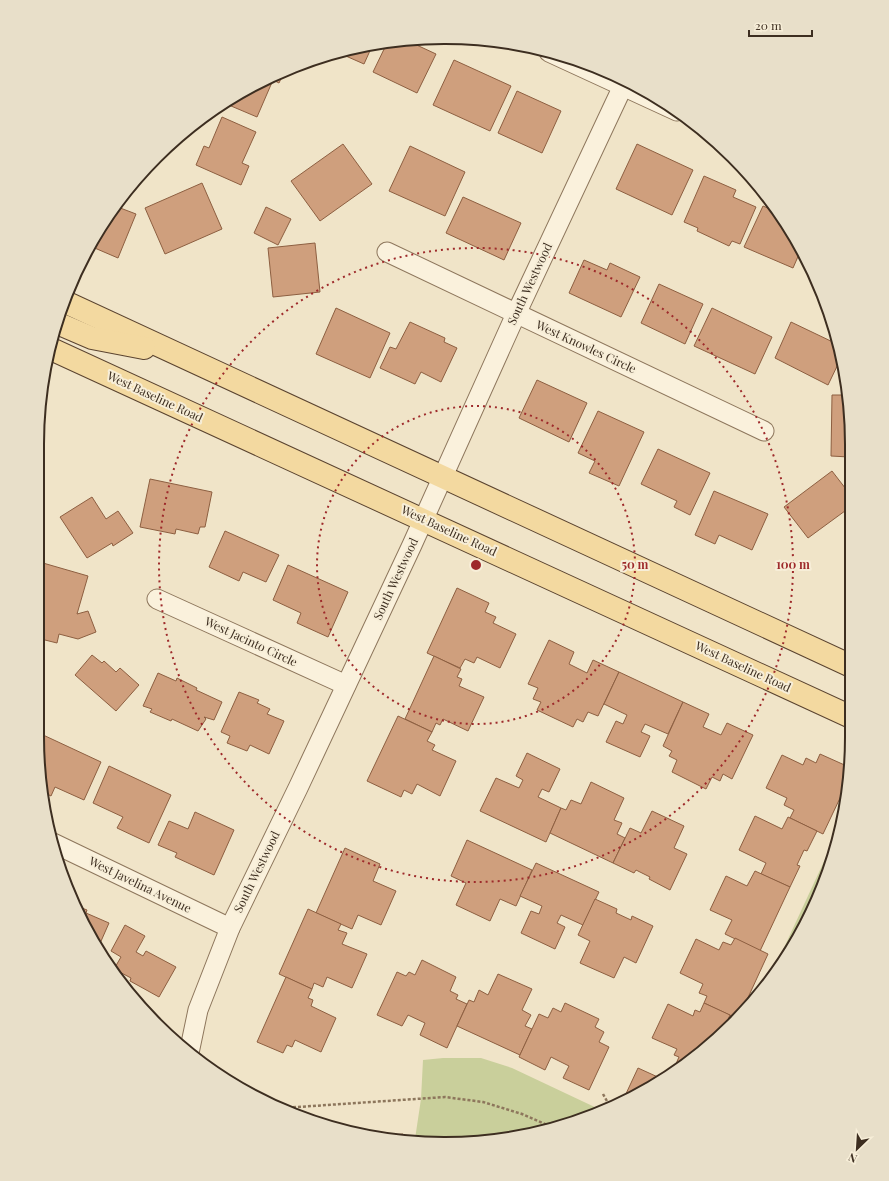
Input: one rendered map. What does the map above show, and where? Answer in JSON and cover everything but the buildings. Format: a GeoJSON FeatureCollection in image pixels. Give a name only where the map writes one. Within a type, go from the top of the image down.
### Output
{"type":"FeatureCollection","features":[{"type":"Feature","properties":{"kind":"main road"},"geometry":{"type":"LineString","coordinates":[[69,304],[845,664]]}},
{"type":"Feature","properties":{"kind":"main road"},"geometry":{"type":"LineString","coordinates":[[62,325],[92,338],[176,354]]}},
{"type":"Feature","properties":{"kind":"main road","name":"West Baseline Road"},"geometry":{"type":"LineString","coordinates":[[56,351],[845,715]]}},
{"type":"Feature","properties":{"kind":"street"},"geometry":{"type":"LineString","coordinates":[[593,72],[627,88]]}},
{"type":"Feature","properties":{"kind":"street","name":"South Westwood"},"geometry":{"type":"LineString","coordinates":[[190,1046],[198,1010],[230,928],[298,788],[423,520],[516,314],[623,86]]}},
{"type":"Feature","properties":{"kind":"street","name":"West Knowles Circle"},"geometry":{"type":"LineString","coordinates":[[386,252],[764,431]]}},
{"type":"Feature","properties":{"kind":"street","name":"West Jacinto Circle"},"geometry":{"type":"LineString","coordinates":[[157,599],[346,685]]}},
{"type":"Feature","properties":{"kind":"street","name":"West Javelina Avenue"},"geometry":{"type":"LineString","coordinates":[[60,846],[230,928]]}},
{"type":"Feature","properties":{"kind":"path"},"geometry":{"type":"LineString","coordinates":[[603,1094],[608,1103]]}},
{"type":"Feature","properties":{"kind":"path"},"geometry":{"type":"LineString","coordinates":[[292,1107],[445,1097],[483,1102],[544,1124]]}},
{"type":"Feature","properties":{"kind":"green space"},"geometry":{"type":"Polygon","coordinates":[[[827,856],[815,890],[804,914],[781,953],[827,856]]]}},
{"type":"Feature","properties":{"kind":"green space"},"geometry":{"type":"Polygon","coordinates":[[[443,1058],[481,1058],[512,1068],[596,1108],[548,1123],[497,1134],[444,1137],[415,1136],[421,1099],[423,1060],[443,1058]]]}}]}
